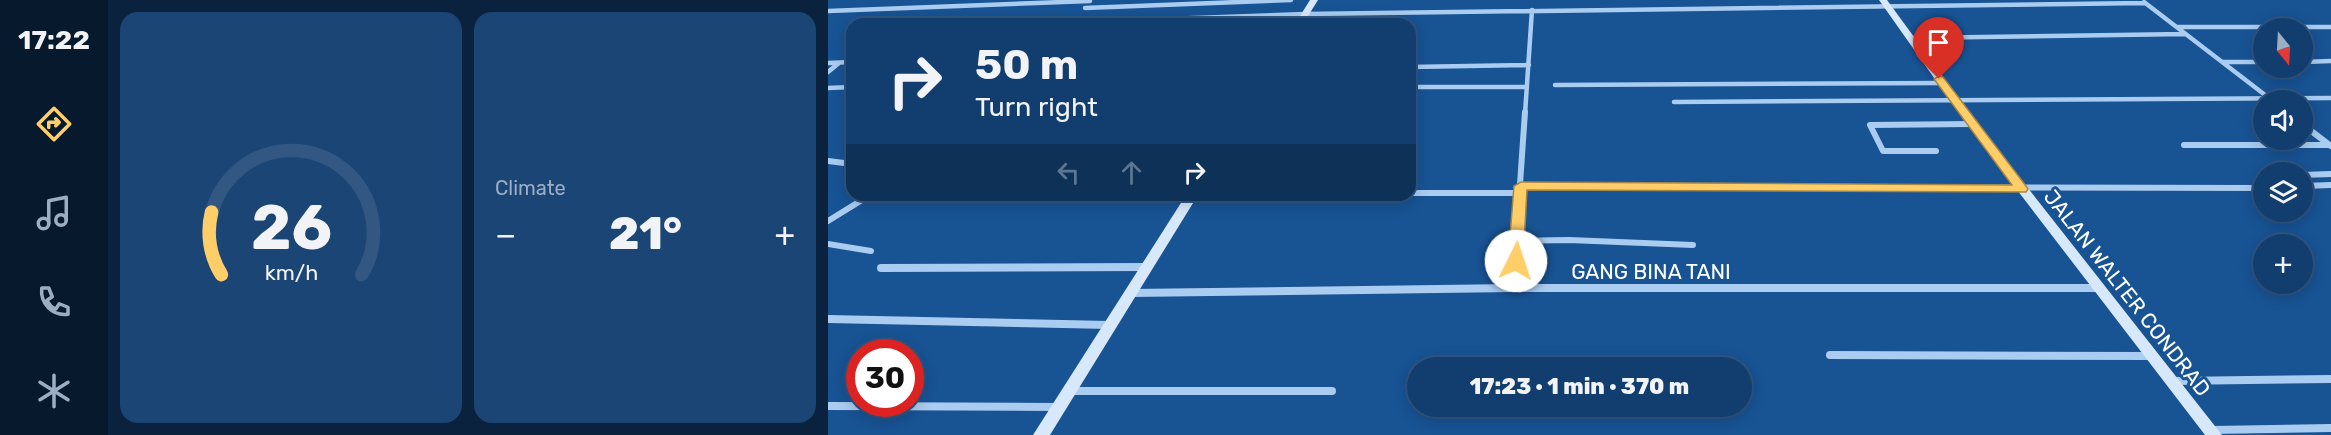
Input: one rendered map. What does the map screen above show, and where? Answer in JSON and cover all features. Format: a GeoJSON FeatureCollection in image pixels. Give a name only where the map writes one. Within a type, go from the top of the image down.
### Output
{"type":"FeatureCollection","features":[{"type":"Feature","properties":{"kind":"street"},"geometry":{"type":"LineString","coordinates":[[1085,8],[1291,0]]}},
{"type":"Feature","properties":{"kind":"street"},"geometry":{"type":"LineString","coordinates":[[1303,18],[1314,0]]}},
{"type":"Feature","properties":{"kind":"street"},"geometry":{"type":"LineString","coordinates":[[1078,18],[1090,1]]}},
{"type":"Feature","properties":{"kind":"street"},"geometry":{"type":"LineString","coordinates":[[828,11],[1090,1]]}},
{"type":"Feature","properties":{"kind":"street"},"geometry":{"type":"LineString","coordinates":[[1203,18],[1886,3],[2143,2],[2258,90]]}},
{"type":"Feature","properties":{"kind":"street","name":"JALAN WALTER CONDRAD"},"geometry":{"type":"LineString","coordinates":[[1886,3],[1953,100],[2212,433]]}},
{"type":"Feature","properties":{"kind":"street"},"geometry":{"type":"LineString","coordinates":[[1513,288],[1532,10]]}},
{"type":"Feature","properties":{"kind":"street"},"geometry":{"type":"LineString","coordinates":[[2176,27],[2331,27]]}},
{"type":"Feature","properties":{"kind":"street"},"geometry":{"type":"LineString","coordinates":[[1911,38],[2185,34]]}},
{"type":"Feature","properties":{"kind":"street"},"geometry":{"type":"LineString","coordinates":[[828,72],[840,62]]}},
{"type":"Feature","properties":{"kind":"street"},"geometry":{"type":"LineString","coordinates":[[828,63],[846,62]]}},
{"type":"Feature","properties":{"kind":"street"},"geometry":{"type":"LineString","coordinates":[[2222,62],[2253,62]]}},
{"type":"Feature","properties":{"kind":"street"},"geometry":{"type":"LineString","coordinates":[[2313,62],[2331,62]]}},
{"type":"Feature","properties":{"kind":"street"},"geometry":{"type":"LineString","coordinates":[[1416,67],[1529,65]]}},
{"type":"Feature","properties":{"kind":"street"},"geometry":{"type":"LineString","coordinates":[[1555,85],[1942,83]]}},
{"type":"Feature","properties":{"kind":"street"},"geometry":{"type":"LineString","coordinates":[[828,88],[846,87]]}},
{"type":"Feature","properties":{"kind":"street"},"geometry":{"type":"LineString","coordinates":[[1416,87],[1527,87]]}},
{"type":"Feature","properties":{"kind":"street"},"geometry":{"type":"LineString","coordinates":[[2313,99],[2331,98]]}},
{"type":"Feature","properties":{"kind":"street"},"geometry":{"type":"LineString","coordinates":[[1674,102],[2253,100]]}},
{"type":"Feature","properties":{"kind":"street"},"geometry":{"type":"LineString","coordinates":[[1936,151],[1883,151],[1870,125],[1972,124]]}},
{"type":"Feature","properties":{"kind":"street"},"geometry":{"type":"LineString","coordinates":[[2313,132],[2331,146]]}},
{"type":"Feature","properties":{"kind":"street"},"geometry":{"type":"LineString","coordinates":[[2184,145],[2331,146]]}},
{"type":"Feature","properties":{"kind":"street"},"geometry":{"type":"LineString","coordinates":[[828,161],[846,163]]}},
{"type":"Feature","properties":{"kind":"street"},"geometry":{"type":"LineString","coordinates":[[2313,175],[2331,174]]}},
{"type":"Feature","properties":{"kind":"street"},"geometry":{"type":"LineString","coordinates":[[2313,186],[2331,186]]}},
{"type":"Feature","properties":{"kind":"street"},"geometry":{"type":"LineString","coordinates":[[1416,193],[1520,190],[2253,188]]}},
{"type":"Feature","properties":{"kind":"street"},"geometry":{"type":"LineString","coordinates":[[828,221],[860,201]]}},
{"type":"Feature","properties":{"kind":"street"},"geometry":{"type":"LineString","coordinates":[[1041,435],[1188,201]]}},
{"type":"Feature","properties":{"kind":"street"},"geometry":{"type":"LineString","coordinates":[[1517,241],[1569,240],[1693,245]]}},
{"type":"Feature","properties":{"kind":"street"},"geometry":{"type":"LineString","coordinates":[[828,244],[871,251]]}},
{"type":"Feature","properties":{"kind":"street"},"geometry":{"type":"LineString","coordinates":[[881,268],[1147,267]]}},
{"type":"Feature","properties":{"kind":"street","name":"GANG BINA TANI"},"geometry":{"type":"LineString","coordinates":[[1131,293],[1513,288],[2099,288]]}},
{"type":"Feature","properties":{"kind":"street"},"geometry":{"type":"LineString","coordinates":[[828,319],[1111,325]]}},
{"type":"Feature","properties":{"kind":"street"},"geometry":{"type":"LineString","coordinates":[[1830,355],[2151,356]]}},
{"type":"Feature","properties":{"kind":"street"},"geometry":{"type":"LineString","coordinates":[[2172,381],[2331,379]]}},
{"type":"Feature","properties":{"kind":"street"},"geometry":{"type":"LineString","coordinates":[[1069,391],[1332,391]]}},
{"type":"Feature","properties":{"kind":"street"},"geometry":{"type":"LineString","coordinates":[[828,406],[1058,407]]}},
{"type":"Feature","properties":{"kind":"street"},"geometry":{"type":"LineString","coordinates":[[2212,433],[2331,428]]}},
{"type":"Feature","properties":{"kind":"route"},"geometry":{"type":"LineString","coordinates":[[1516,261],[1521,186],[2021,189],[1939,79]]}}]}
